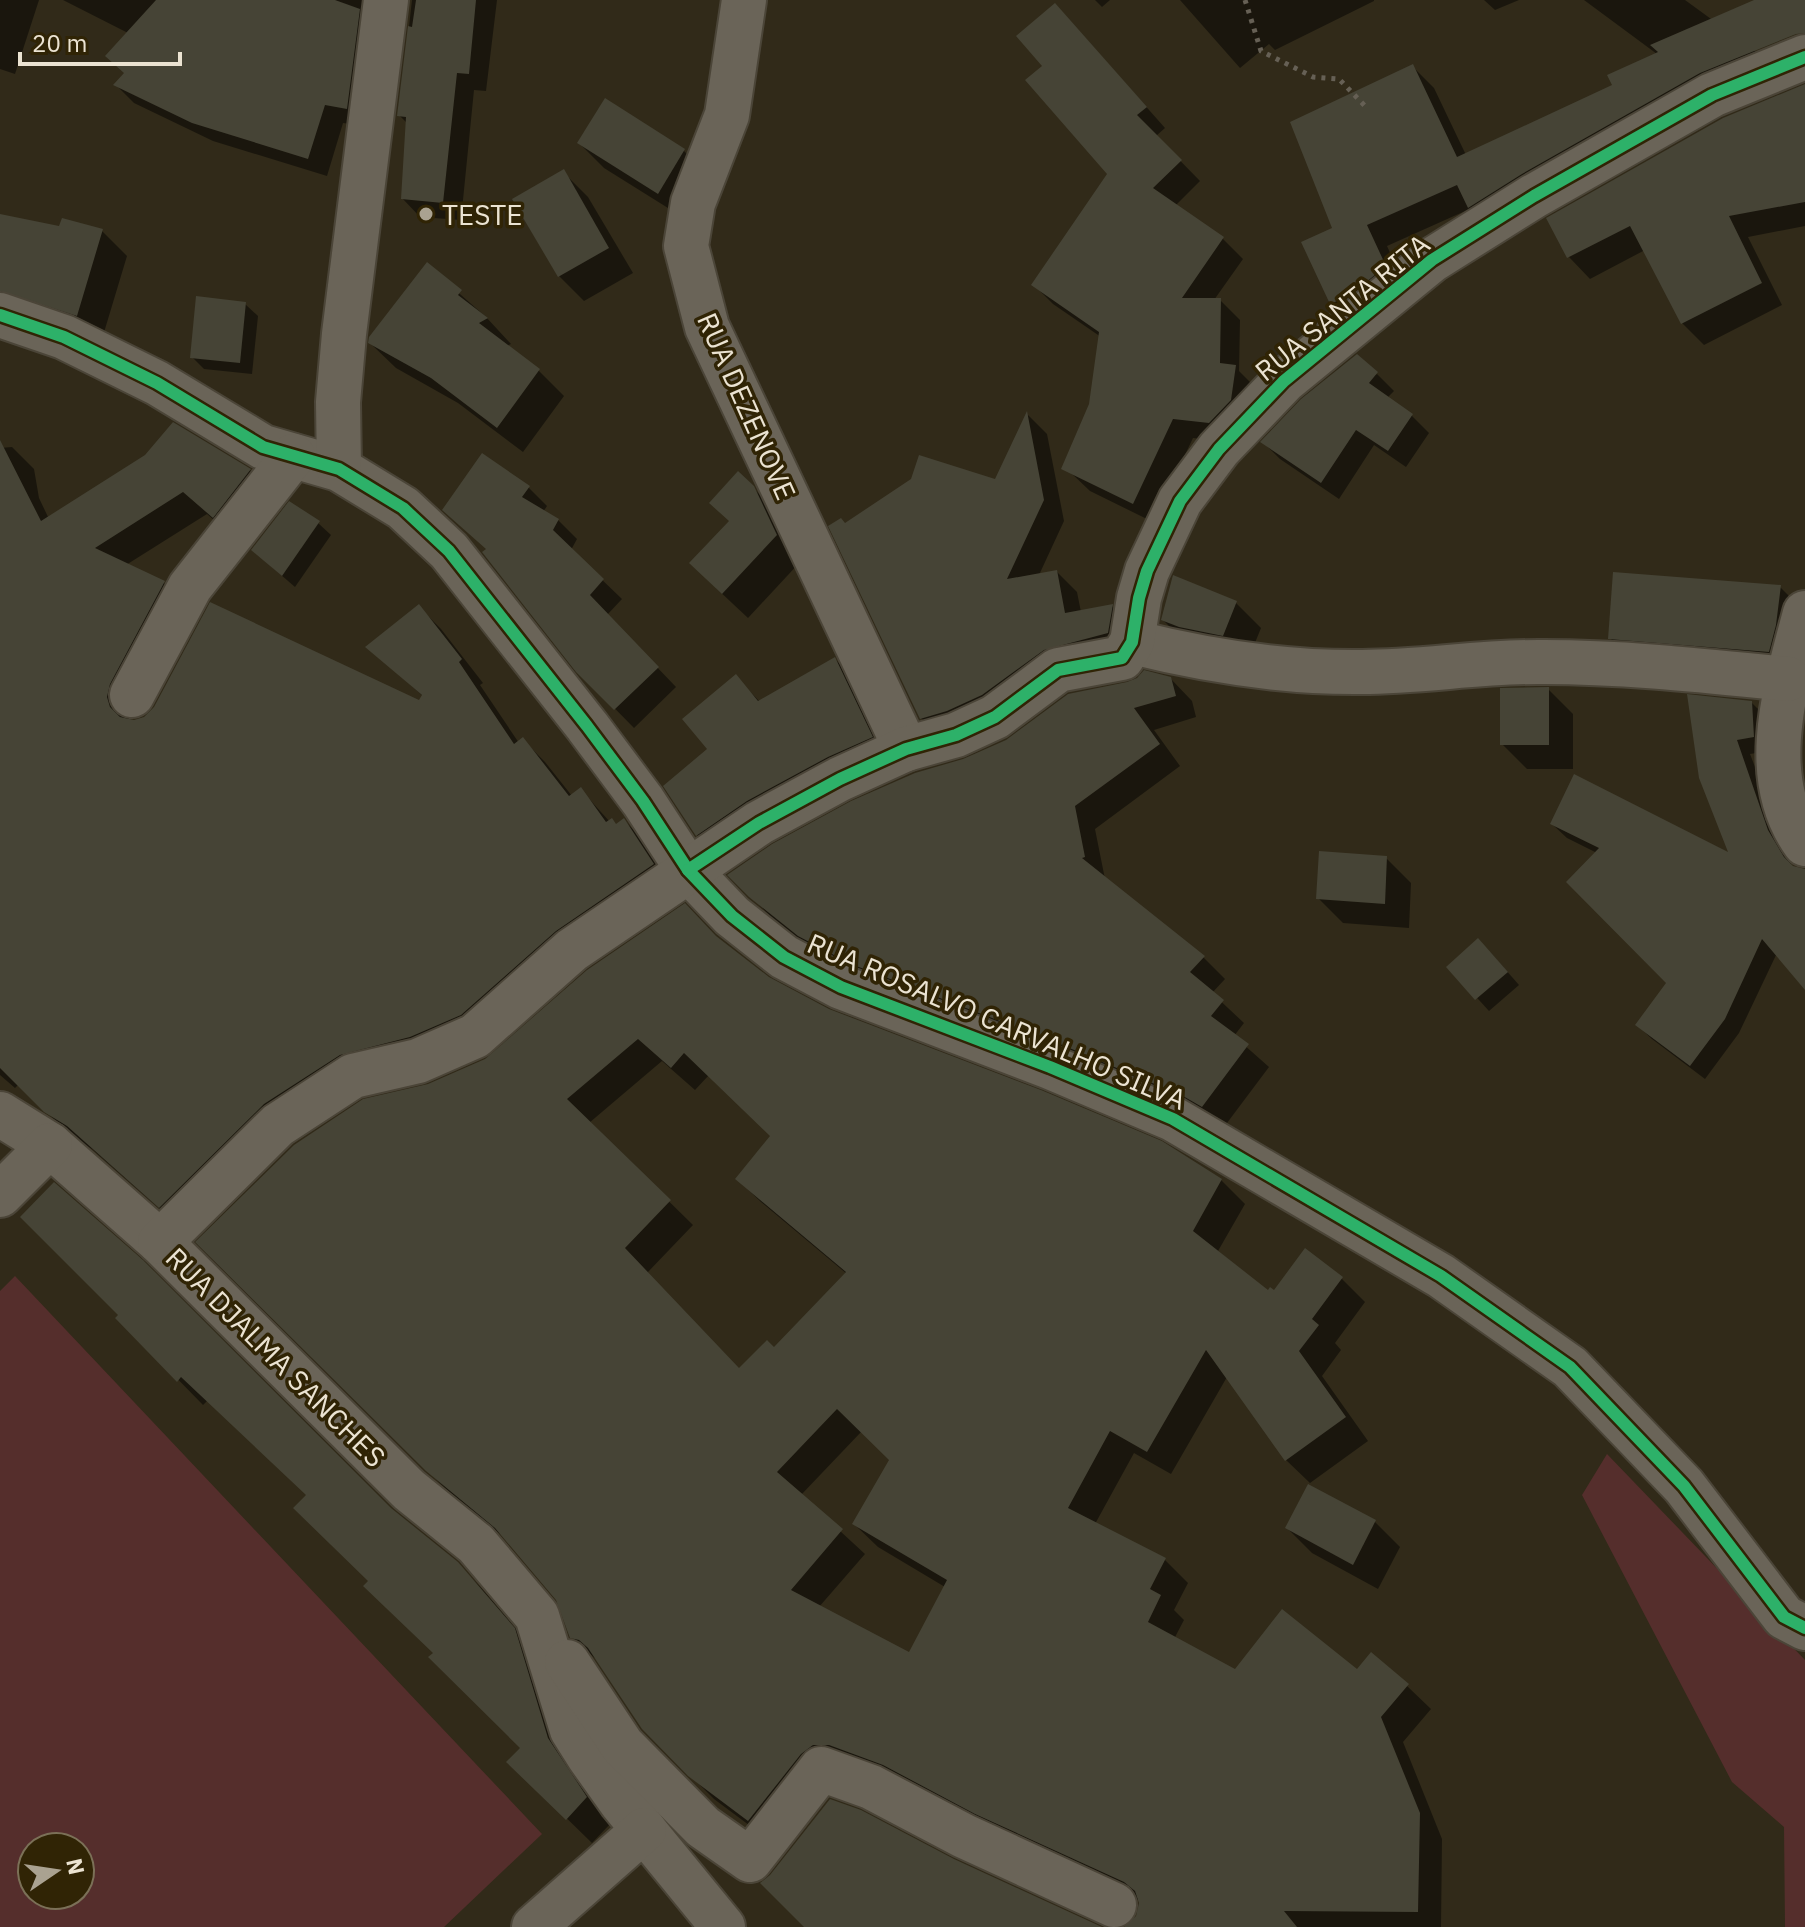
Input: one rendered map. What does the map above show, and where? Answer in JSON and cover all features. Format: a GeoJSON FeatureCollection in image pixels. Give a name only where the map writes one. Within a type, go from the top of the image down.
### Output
{"type":"FeatureCollection","features":[{"type":"Feature","properties":{"kind":"street"},"geometry":{"type":"LineString","coordinates":[[339,469],[338,402],[344,334],[386,0]]}},
{"type":"Feature","properties":{"kind":"street","name":"RUA DEZENOVE"},"geometry":{"type":"LineString","coordinates":[[744,0],[727,115],[693,203],[686,246],[694,283],[707,327],[906,749]]}},
{"type":"Feature","properties":{"kind":"street","name":"RUA SANTA RITA"},"geometry":{"type":"LineString","coordinates":[[1132,642],[1147,571],[1180,501],[1219,449],[1284,381],[1432,260],[1534,196],[1712,95],[1805,57]]}},
{"type":"Feature","properties":{"kind":"street","name":"RUA ROSALVO CARVALHO SILVA"},"geometry":{"type":"LineString","coordinates":[[0,315],[64,337],[157,383],[263,447],[339,469],[403,508],[449,551],[587,726],[643,801],[688,870],[732,916],[784,957],[841,987],[1050,1067],[1173,1119],[1441,1276],[1570,1367],[1684,1486],[1784,1617],[1805,1628]]}},
{"type":"Feature","properties":{"kind":"street"},"geometry":{"type":"LineString","coordinates":[[132,695],[190,587],[293,456]]}},
{"type":"Feature","properties":{"kind":"street"},"geometry":{"type":"LineString","coordinates":[[1805,613],[1788,679],[1778,756],[1782,798],[1805,844]]}},
{"type":"Feature","properties":{"kind":"street"},"geometry":{"type":"LineString","coordinates":[[160,1242],[278,1125],[353,1076],[418,1061],[475,1036],[572,950],[772,816],[840,779],[906,749],[956,735],[995,717],[1058,670],[1122,658],[1132,642],[1199,659],[1270,668],[1361,672],[1566,662],[1672,667],[1788,679]]}},
{"type":"Feature","properties":{"kind":"street","name":"RUA DJALMA SANCHES"},"geometry":{"type":"LineString","coordinates":[[0,1114],[50,1145],[160,1242],[398,1479],[476,1544],[537,1616],[622,1745],[703,1827],[750,1860],[821,1769],[871,1787],[964,1836],[1114,1905]]}},
{"type":"Feature","properties":{"kind":"street"},"geometry":{"type":"LineString","coordinates":[[0,1195],[50,1145]]}},
{"type":"Feature","properties":{"kind":"street","name":"RUA DJALMA SANCHES"},"geometry":{"type":"LineString","coordinates":[[537,1616],[572,1730],[613,1791],[723,1927]]}},
{"type":"Feature","properties":{"kind":"street"},"geometry":{"type":"LineString","coordinates":[[534,1927],[644,1830]]}},
{"type":"Feature","properties":{"kind":"path"},"geometry":{"type":"LineString","coordinates":[[1245,0],[1261,51],[1313,77],[1339,79],[1365,106]]}},
{"type":"Feature","properties":{"kind":"shaded area"},"geometry":{"type":"Polygon","coordinates":[[[15,1276],[542,1834],[444,1927],[0,1927],[0,1291],[15,1276]]]}},
{"type":"Feature","properties":{"kind":"shaded area"},"geometry":{"type":"Polygon","coordinates":[[[1607,1454],[1805,1660],[1805,1927],[1785,1927],[1784,1827],[1732,1782],[1582,1495],[1607,1454]]]}},
{"type":"Feature","properties":{"kind":"building"},"geometry":{"type":"Polygon","coordinates":[[[156,0],[335,0],[360,9],[347,109],[325,105],[308,159],[192,123],[113,85],[124,73],[105,56],[156,0]]]}},
{"type":"Feature","properties":{"kind":"building"},"geometry":{"type":"Polygon","coordinates":[[[416,0],[476,0],[469,74],[457,73],[443,203],[401,199],[406,117],[397,116],[408,26],[412,27],[416,0]]]}},
{"type":"Feature","properties":{"kind":"building"},"geometry":{"type":"Polygon","coordinates":[[[1754,0],[1805,0],[1805,33],[1700,73],[1468,208],[1457,185],[1367,225],[1386,266],[1349,296],[1330,304],[1301,242],[1332,228],[1290,122],[1413,64],[1457,157],[1612,85],[1607,75],[1658,52],[1650,45],[1754,0]]]}},
{"type":"Feature","properties":{"kind":"building"},"geometry":{"type":"Polygon","coordinates":[[[1055,3],[1147,107],[1137,115],[1182,160],[1153,188],[1224,237],[1182,298],[1221,298],[1220,363],[1236,365],[1231,400],[1209,423],[1173,419],[1133,504],[1061,469],[1089,404],[1099,332],[1031,285],[1107,174],[1025,80],[1042,66],[1016,36],[1055,3]]]}},
{"type":"Feature","properties":{"kind":"building"},"geometry":{"type":"Polygon","coordinates":[[[1805,84],[1805,202],[1729,216],[1762,283],[1681,324],[1630,226],[1567,258],[1546,218],[1723,118],[1805,84]]]}},
{"type":"Feature","properties":{"kind":"building"},"geometry":{"type":"Polygon","coordinates":[[[605,98],[685,149],[658,194],[577,143],[605,98]]]}},
{"type":"Feature","properties":{"kind":"building"},"geometry":{"type":"Polygon","coordinates":[[[564,169],[609,248],[558,277],[512,199],[564,169]]]}},
{"type":"Feature","properties":{"kind":"building"},"geometry":{"type":"Polygon","coordinates":[[[0,214],[59,226],[62,218],[103,229],[77,316],[0,291],[0,214]]]}},
{"type":"Feature","properties":{"kind":"building"},"geometry":{"type":"Polygon","coordinates":[[[427,262],[462,290],[458,295],[488,318],[479,323],[540,369],[497,428],[431,378],[368,343],[369,337],[427,262]]]}},
{"type":"Feature","properties":{"kind":"building"},"geometry":{"type":"Polygon","coordinates":[[[196,296],[246,302],[240,363],[190,358],[196,296]]]}},
{"type":"Feature","properties":{"kind":"building"},"geometry":{"type":"Polygon","coordinates":[[[1357,354],[1378,372],[1369,383],[1413,414],[1388,451],[1356,430],[1321,483],[1260,442],[1301,399],[1357,354]]]}},
{"type":"Feature","properties":{"kind":"building"},"geometry":{"type":"Polygon","coordinates":[[[1027,411],[1044,500],[1007,579],[1057,570],[1065,613],[1113,604],[1108,633],[1044,650],[982,695],[920,719],[828,526],[841,518],[845,523],[911,479],[919,455],[995,479],[1027,411]]]}},
{"type":"Feature","properties":{"kind":"building"},"geometry":{"type":"Polygon","coordinates":[[[173,422],[251,469],[213,518],[183,492],[95,548],[165,581],[110,684],[107,697],[110,707],[120,717],[134,720],[144,717],[154,707],[210,602],[419,700],[422,695],[365,647],[419,604],[462,659],[459,662],[514,744],[523,737],[569,796],[581,787],[606,822],[612,818],[616,824],[624,818],[654,864],[556,931],[461,1015],[410,1037],[340,1055],[264,1104],[159,1208],[67,1126],[44,1112],[0,1068],[0,440],[41,521],[145,455],[173,422]]]}},
{"type":"Feature","properties":{"kind":"building"},"geometry":{"type":"Polygon","coordinates":[[[482,453],[530,486],[522,497],[559,519],[553,530],[604,579],[590,595],[659,667],[614,710],[576,672],[482,552],[486,549],[442,510],[482,453]]]}},
{"type":"Feature","properties":{"kind":"building"},"geometry":{"type":"Polygon","coordinates":[[[738,471],[754,486],[777,535],[722,594],[689,563],[729,521],[709,503],[738,471]]]}},
{"type":"Feature","properties":{"kind":"building"},"geometry":{"type":"Polygon","coordinates":[[[289,501],[320,521],[282,576],[251,550],[289,501]]]}},
{"type":"Feature","properties":{"kind":"building"},"geometry":{"type":"Polygon","coordinates":[[[1613,572],[1781,585],[1769,652],[1608,639],[1613,572]]]}},
{"type":"Feature","properties":{"kind":"building"},"geometry":{"type":"Polygon","coordinates":[[[1173,575],[1237,601],[1223,636],[1161,620],[1173,575]]]}},
{"type":"Feature","properties":{"kind":"building"},"geometry":{"type":"Polygon","coordinates":[[[835,657],[873,737],[828,757],[747,801],[696,836],[663,786],[707,749],[682,719],[736,674],[758,701],[835,657]]]}},
{"type":"Feature","properties":{"kind":"building"},"geometry":{"type":"Polygon","coordinates":[[[1144,670],[1171,677],[1176,696],[1134,708],[1160,744],[1075,806],[1085,857],[1082,858],[1205,956],[1190,972],[1224,1000],[1211,1016],[1249,1044],[1202,1107],[1060,1044],[851,964],[798,936],[727,875],[772,844],[851,801],[915,773],[963,759],[1006,740],[1068,694],[1127,682],[1137,678],[1144,670]]]}},
{"type":"Feature","properties":{"kind":"building"},"geometry":{"type":"Polygon","coordinates":[[[1549,687],[1549,745],[1500,745],[1500,688],[1549,687]]]}},
{"type":"Feature","properties":{"kind":"building"},"geometry":{"type":"Polygon","coordinates":[[[1687,694],[1752,701],[1754,737],[1737,740],[1768,830],[1784,857],[1793,866],[1805,869],[1805,990],[1762,939],[1725,1019],[1690,1066],[1635,1025],[1666,983],[1566,882],[1599,848],[1550,824],[1574,774],[1728,852],[1699,778],[1687,694]]]}},
{"type":"Feature","properties":{"kind":"building"},"geometry":{"type":"Polygon","coordinates":[[[1319,851],[1387,856],[1385,904],[1316,899],[1319,851]]]}},
{"type":"Feature","properties":{"kind":"building"},"geometry":{"type":"Polygon","coordinates":[[[685,903],[716,936],[769,977],[829,1009],[1041,1090],[1162,1141],[1222,1179],[1193,1231],[1268,1290],[1270,1287],[1274,1290],[1305,1248],[1343,1277],[1312,1319],[1319,1325],[1299,1351],[1346,1417],[1285,1461],[1206,1350],[1147,1452],[1110,1431],[1068,1508],[1166,1558],[1150,1589],[1161,1595],[1148,1622],[1235,1669],[1282,1609],[1357,1669],[1371,1652],[1409,1684],[1381,1717],[1420,1813],[1418,1912],[1284,1911],[1297,1927],[1124,1927],[1136,1916],[1139,1903],[1135,1891],[1124,1882],[975,1814],[883,1765],[829,1745],[813,1745],[801,1754],[748,1821],[688,1776],[642,1729],[588,1648],[579,1640],[570,1638],[556,1600],[495,1528],[426,1471],[195,1242],[294,1145],[363,1099],[428,1084],[485,1059],[587,970],[685,903]],[[638,1039],[567,1099],[671,1200],[625,1248],[739,1368],[767,1340],[774,1347],[846,1272],[735,1179],[770,1136],[684,1053],[671,1068],[638,1039]],[[837,1409],[777,1472],[843,1529],[791,1590],[909,1652],[947,1580],[852,1524],[889,1460],[837,1409]]]}},
{"type":"Feature","properties":{"kind":"building"},"geometry":{"type":"Polygon","coordinates":[[[1478,938],[1508,972],[1475,1000],[1446,967],[1478,938]]]}},
{"type":"Feature","properties":{"kind":"building"},"geometry":{"type":"Polygon","coordinates":[[[54,1182],[143,1260],[391,1508],[458,1562],[515,1628],[548,1738],[587,1797],[566,1820],[506,1762],[520,1748],[428,1657],[433,1653],[363,1586],[368,1581],[293,1508],[306,1495],[181,1377],[177,1382],[115,1318],[118,1315],[20,1217],[54,1182]]]}},
{"type":"Feature","properties":{"kind":"building"},"geometry":{"type":"Polygon","coordinates":[[[1308,1484],[1376,1520],[1353,1565],[1285,1528],[1308,1484]]]}},
{"type":"Feature","properties":{"kind":"building"},"geometry":{"type":"Polygon","coordinates":[[[830,1799],[861,1810],[954,1859],[1102,1927],[804,1927],[760,1883],[770,1875],[830,1799]]]}},
{"type":"Feature","properties":{"kind":"cycle path"},"geometry":{"type":"LineString","coordinates":[[688,870],[759,823],[840,779],[906,749],[956,735],[995,717],[1058,670],[1122,658],[1132,642],[1147,571],[1180,501],[1219,449],[1284,381],[1432,260],[1534,196],[1712,95],[1805,57]]}},
{"type":"Feature","properties":{"kind":"cycle path"},"geometry":{"type":"LineString","coordinates":[[0,315],[64,337],[157,383],[263,447],[339,469],[403,508],[449,551],[587,726],[643,801],[688,870],[732,916],[784,957],[841,987],[1050,1067],[1173,1119],[1441,1276],[1570,1367],[1684,1486],[1784,1617],[1805,1628]]}},
{"type":"Feature","properties":{"kind":"place","name":"TESTE"},"geometry":{"type":"Point","coordinates":[426,214]}}]}
